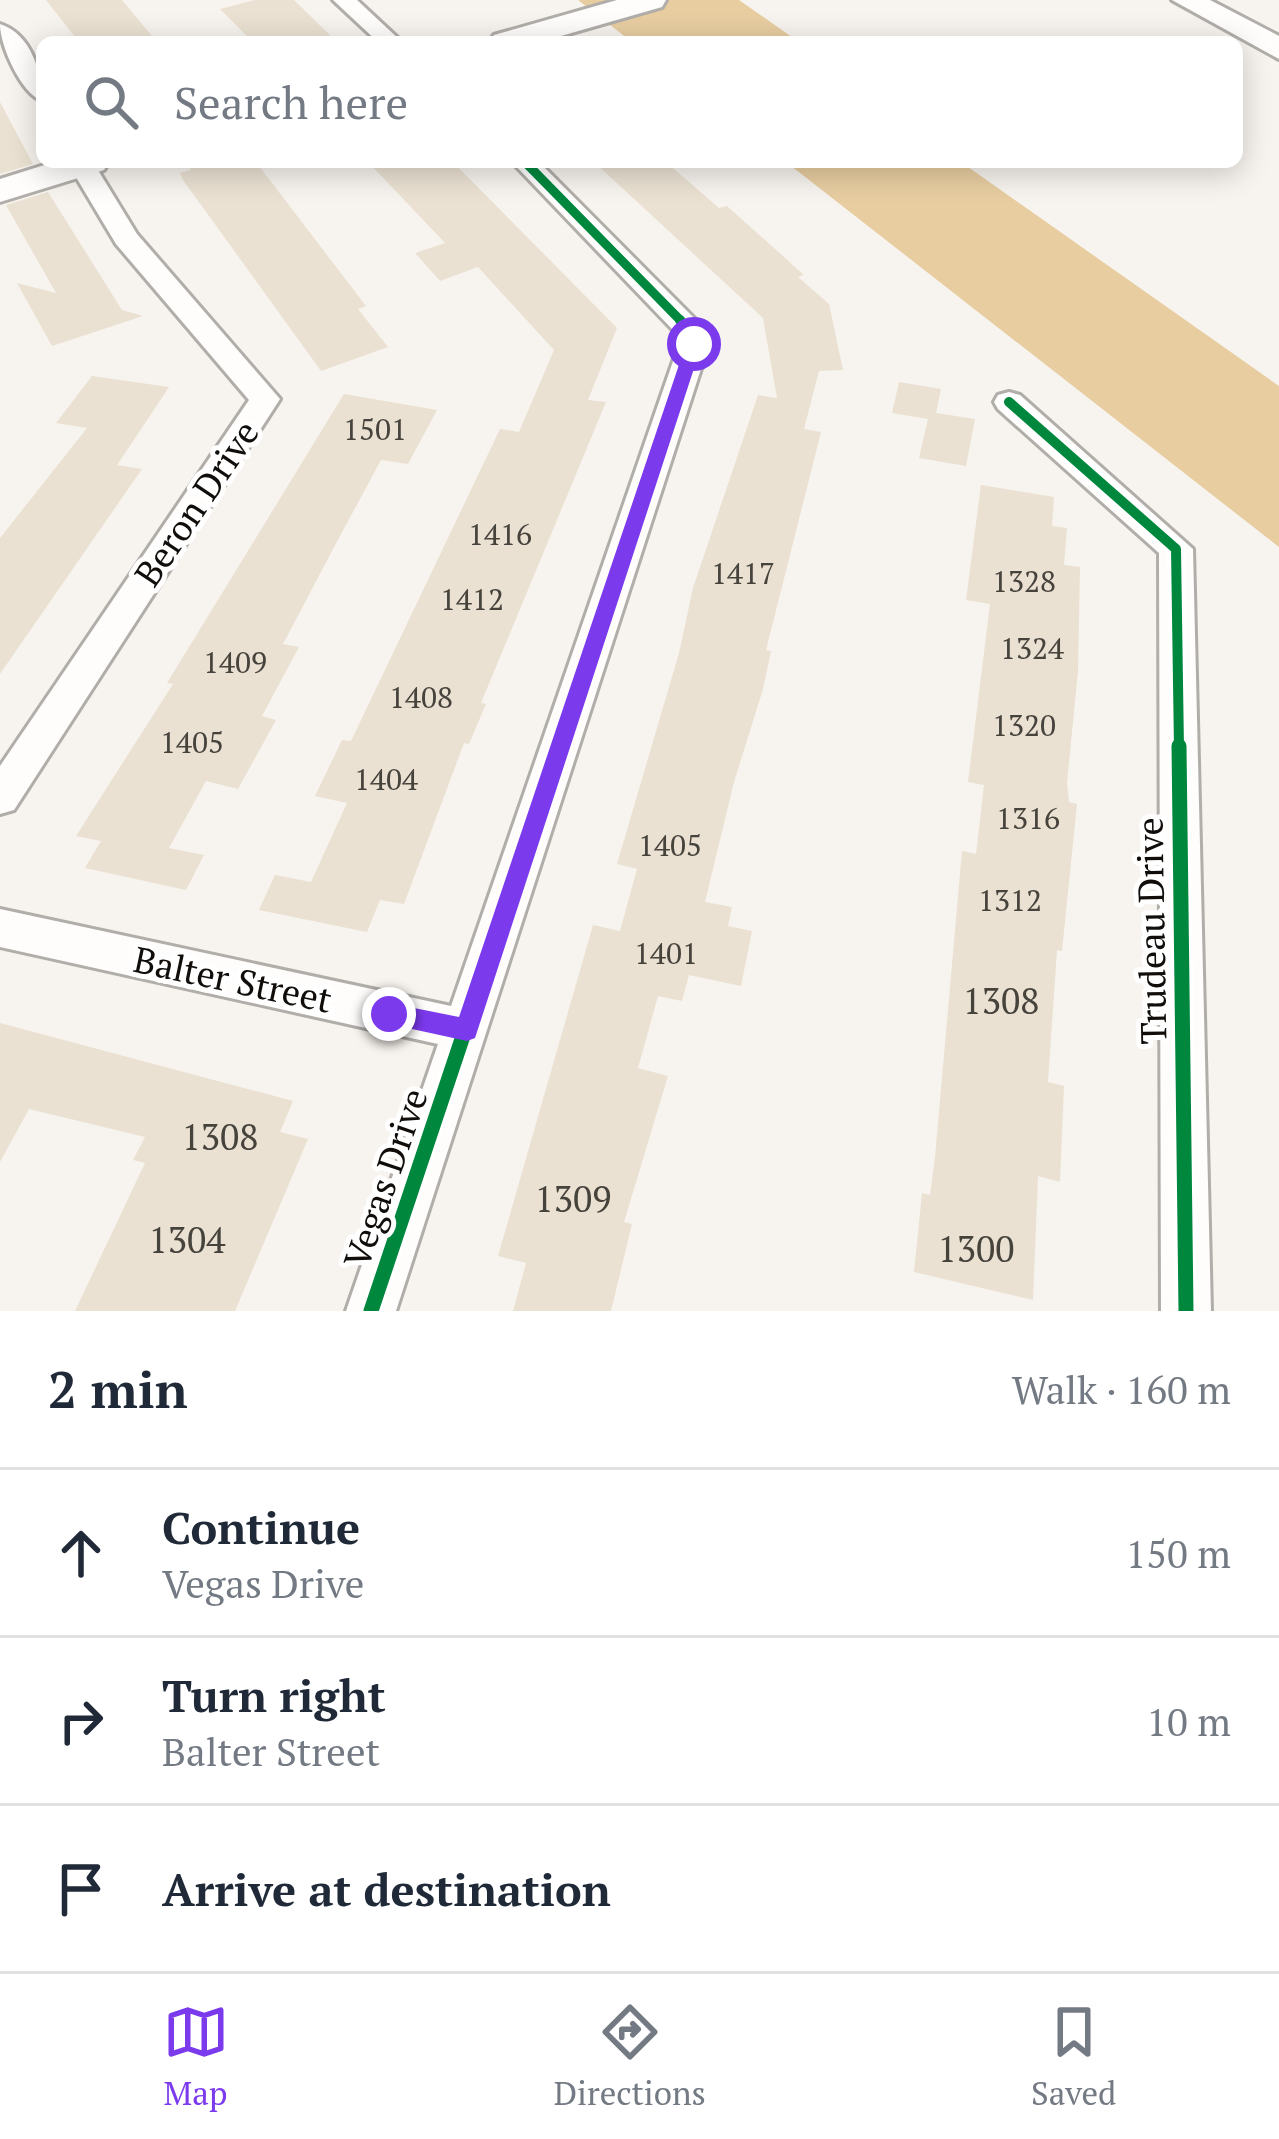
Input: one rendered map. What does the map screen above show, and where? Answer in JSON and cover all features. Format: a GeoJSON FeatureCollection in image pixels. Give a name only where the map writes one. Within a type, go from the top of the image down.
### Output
{"type":"FeatureCollection","features":[{"type":"Feature","properties":{"kind":"street"},"geometry":{"type":"LineString","coordinates":[[344,0],[384,36]]}},
{"type":"Feature","properties":{"kind":"street"},"geometry":{"type":"LineString","coordinates":[[526,36],[651,0]]}},
{"type":"Feature","properties":{"kind":"street"},"geometry":{"type":"LineString","coordinates":[[1187,0],[1279,49]]}},
{"type":"Feature","properties":{"kind":"street"},"geometry":{"type":"LineString","coordinates":[[1250,0],[1279,15]]}},
{"type":"Feature","properties":{"kind":"street"},"geometry":{"type":"LineString","coordinates":[[0,32],[9,36],[36,83]]}},
{"type":"Feature","properties":{"kind":"street"},"geometry":{"type":"LineString","coordinates":[[0,191],[69,168]]}},
{"type":"Feature","properties":{"kind":"street","name":"Beron Drive"},"geometry":{"type":"LineString","coordinates":[[0,798],[265,399],[126,238],[87,168]]}},
{"type":"Feature","properties":{"kind":"street","name":"Vegas Drive"},"geometry":{"type":"LineString","coordinates":[[371,1311],[694,344],[685,325],[531,168]]}},
{"type":"Feature","properties":{"kind":"street","name":"Trudeau Drive"},"geometry":{"type":"LineString","coordinates":[[1009,402],[1175,549],[1186,1311]]}},
{"type":"Feature","properties":{"kind":"street","name":"Balter Street"},"geometry":{"type":"LineString","coordinates":[[0,928],[467,1030]]}},
{"type":"Feature","properties":{"kind":"shaded area"},"geometry":{"type":"Polygon","coordinates":[[[578,0],[739,0],[790,36],[624,36],[578,0]]]}},
{"type":"Feature","properties":{"kind":"shaded area"},"geometry":{"type":"Polygon","coordinates":[[[794,168],[970,168],[1279,386],[1279,547],[794,168]]]}},
{"type":"Feature","properties":{"kind":"building"},"geometry":{"type":"Polygon","coordinates":[[[46,0],[122,0],[152,36],[74,36],[46,0]]]}},
{"type":"Feature","properties":{"kind":"building"},"geometry":{"type":"Polygon","coordinates":[[[255,0],[294,0],[331,36],[247,36],[220,9],[255,0]]]}},
{"type":"Feature","properties":{"kind":"building"},"geometry":{"type":"Polygon","coordinates":[[[0,102],[33,164],[0,174],[0,102]]]}},
{"type":"Feature","properties":{"kind":"building"},"geometry":{"type":"Polygon","coordinates":[[[261,168],[366,306],[358,309],[388,347],[321,371],[183,180],[180,173],[261,168]]]}},
{"type":"Feature","properties":{"kind":"building"},"geometry":{"type":"Polygon","coordinates":[[[374,168],[459,168],[617,328],[588,400],[606,402],[481,703],[486,704],[469,744],[464,743],[404,904],[380,900],[367,932],[259,910],[275,875],[311,882],[347,803],[315,796],[342,740],[351,741],[500,429],[519,432],[554,350],[478,267],[440,281],[415,253],[445,243],[374,168]]]}},
{"type":"Feature","properties":{"kind":"building"},"geometry":{"type":"Polygon","coordinates":[[[600,168],[673,168],[719,208],[727,206],[829,304],[843,370],[819,371],[804,429],[821,432],[766,650],[771,651],[763,689],[705,902],[732,907],[728,926],[752,931],[741,986],[689,975],[682,1001],[658,996],[638,1068],[668,1076],[624,1222],[632,1224],[611,1311],[513,1311],[526,1263],[498,1256],[593,925],[620,931],[637,869],[617,864],[679,653],[693,588],[758,395],[777,398],[763,318],[600,168]]]}},
{"type":"Feature","properties":{"kind":"building"},"geometry":{"type":"Polygon","coordinates":[[[48,192],[122,310],[143,316],[52,346],[17,283],[56,293],[6,205],[48,192]]]}},
{"type":"Feature","properties":{"kind":"building"},"geometry":{"type":"Polygon","coordinates":[[[92,376],[169,387],[117,465],[142,469],[0,674],[0,538],[87,428],[56,423],[92,376]]]}},
{"type":"Feature","properties":{"kind":"building"},"geometry":{"type":"Polygon","coordinates":[[[899,382],[941,389],[936,413],[975,419],[966,466],[919,458],[928,419],[892,413],[899,382]]]}},
{"type":"Feature","properties":{"kind":"building"},"geometry":{"type":"Polygon","coordinates":[[[344,394],[437,410],[408,464],[381,460],[283,644],[299,647],[262,716],[276,720],[238,789],[206,781],[169,848],[204,855],[186,890],[85,868],[101,841],[76,836],[173,684],[167,683],[344,394]]]}},
{"type":"Feature","properties":{"kind":"building"},"geometry":{"type":"Polygon","coordinates":[[[981,485],[1054,497],[1052,526],[1067,528],[1064,565],[1080,567],[1078,671],[1067,783],[1069,802],[1077,804],[1062,951],[1057,950],[1048,1082],[1064,1086],[1060,1182],[1038,1176],[1033,1300],[914,1272],[922,1193],[930,1195],[935,1157],[962,851],[976,854],[984,785],[968,782],[990,604],[966,600],[981,485]]]}},
{"type":"Feature","properties":{"kind":"building"},"geometry":{"type":"Polygon","coordinates":[[[0,1023],[293,1101],[280,1132],[308,1139],[235,1311],[75,1311],[145,1163],[133,1160],[145,1137],[29,1109],[0,1162],[0,1023]]]}},
{"type":"Feature","properties":{"kind":"cycle path"},"geometry":{"type":"LineString","coordinates":[[371,1311],[694,344],[685,325],[531,168]]}},
{"type":"Feature","properties":{"kind":"cycle path"},"geometry":{"type":"LineString","coordinates":[[1009,402],[1176,549],[1186,1311]]}},
{"type":"Feature","properties":{"kind":"route"},"geometry":{"type":"LineString","coordinates":[[389,1014],[467,1030],[694,344]]}}]}
